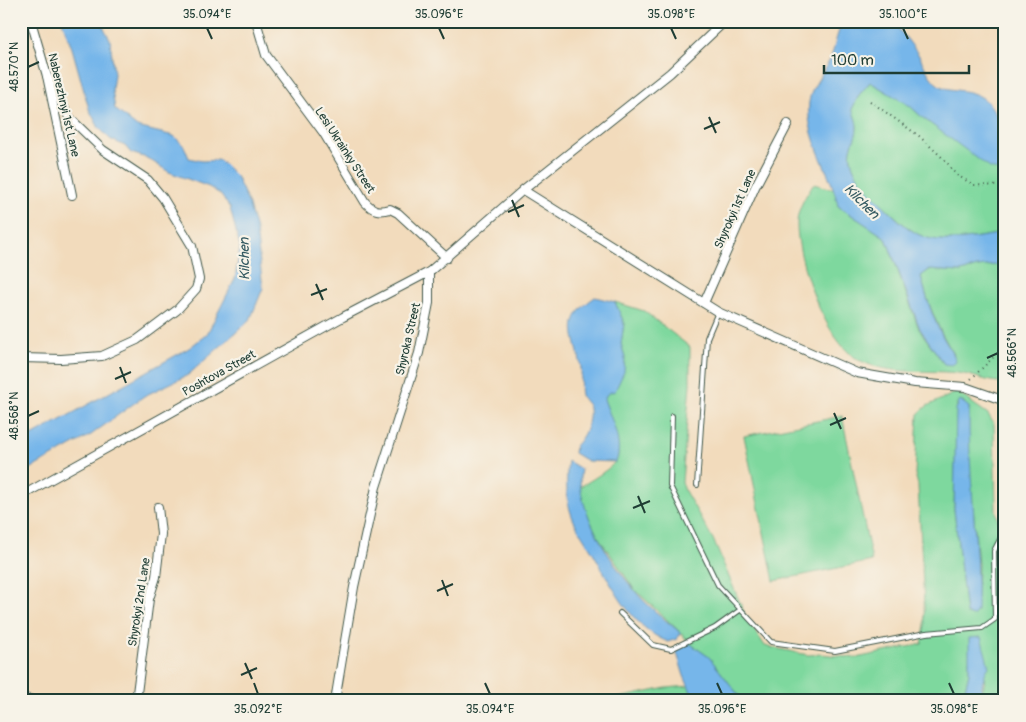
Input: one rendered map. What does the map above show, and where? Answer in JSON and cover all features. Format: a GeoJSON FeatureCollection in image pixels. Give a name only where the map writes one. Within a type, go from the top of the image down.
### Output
{"type":"FeatureCollection","features":[{"type":"Feature","properties":{"kind":"street","name":"Naberezhnyi 1st Lane"},"geometry":{"type":"LineString","coordinates":[[31,21],[47,76],[72,195]]}},
{"type":"Feature","properties":{"kind":"street","name":"Lesi Ukrainky Street"},"geometry":{"type":"LineString","coordinates":[[256,21],[266,55],[323,132],[366,202],[372,209],[382,211],[390,209],[398,213],[447,258]]}},
{"type":"Feature","properties":{"kind":"street"},"geometry":{"type":"LineString","coordinates":[[429,272],[523,190],[670,73],[724,21]]}},
{"type":"Feature","properties":{"kind":"street"},"geometry":{"type":"LineString","coordinates":[[21,358],[61,359],[102,356],[137,340],[177,310],[196,289],[199,279],[192,246],[162,198],[148,180],[103,150],[69,117],[47,76]]}},
{"type":"Feature","properties":{"kind":"street","name":"Shyrokyi 1st Lane"},"geometry":{"type":"LineString","coordinates":[[704,303],[755,187],[788,124]]}},
{"type":"Feature","properties":{"kind":"street"},"geometry":{"type":"LineString","coordinates":[[523,190],[718,312],[857,373],[915,383],[963,387],[1005,401]]}},
{"type":"Feature","properties":{"kind":"street","name":"Poshtova Street"},"geometry":{"type":"LineString","coordinates":[[21,496],[429,272]]}},
{"type":"Feature","properties":{"kind":"street","name":"Shyroka Street"},"geometry":{"type":"LineString","coordinates":[[335,701],[354,586],[376,487],[419,353],[429,304],[429,272]]}},
{"type":"Feature","properties":{"kind":"street","name":"Shyrokyi 2nd Lane"},"geometry":{"type":"LineString","coordinates":[[136,701],[149,599],[156,577],[161,534],[158,507]]}},
{"type":"Feature","properties":{"kind":"street"},"geometry":{"type":"LineString","coordinates":[[21,697],[37,701]]}},
{"type":"Feature","properties":{"kind":"lane"},"geometry":{"type":"LineString","coordinates":[[697,485],[707,338],[718,312]]}},
{"type":"Feature","properties":{"kind":"lane"},"geometry":{"type":"LineString","coordinates":[[672,416],[670,486],[718,585],[771,642],[835,651],[926,634],[982,628],[995,619],[994,552],[1005,530]]}},
{"type":"Feature","properties":{"kind":"lane"},"geometry":{"type":"LineString","coordinates":[[620,613],[653,645],[671,649],[715,628],[740,610]]}},
{"type":"Feature","properties":{"kind":"path"},"geometry":{"type":"LineString","coordinates":[[870,101],[918,136],[946,160],[955,174],[974,184],[1005,186]]}},
{"type":"Feature","properties":{"kind":"path"},"geometry":{"type":"LineString","coordinates":[[963,387],[1005,346]]}},
{"type":"Feature","properties":{"kind":"green space"},"geometry":{"type":"Polygon","coordinates":[[[870,82],[910,106],[923,118],[999,171],[1005,168],[1005,233],[954,240],[924,237],[912,231],[900,221],[866,187],[855,172],[850,155],[857,127],[852,109],[859,95],[870,82]]]}},
{"type":"Feature","properties":{"kind":"green space"},"geometry":{"type":"Polygon","coordinates":[[[813,184],[835,189],[838,206],[886,238],[919,329],[944,364],[954,354],[934,316],[921,276],[929,270],[961,272],[977,267],[1005,264],[1005,382],[994,382],[951,372],[884,369],[859,360],[847,350],[835,336],[824,318],[801,257],[797,222],[799,211],[813,184]]]}},
{"type":"Feature","properties":{"kind":"green space"},"geometry":{"type":"Polygon","coordinates":[[[615,302],[644,311],[690,347],[690,384],[682,482],[685,491],[713,539],[746,617],[765,646],[808,655],[821,654],[856,658],[922,644],[925,625],[918,485],[915,474],[918,414],[927,406],[957,392],[988,414],[994,424],[996,511],[1005,551],[1005,682],[998,701],[978,701],[985,682],[983,674],[969,660],[969,673],[962,701],[743,701],[709,657],[689,643],[681,633],[634,589],[597,535],[584,507],[580,487],[607,469],[618,457],[617,441],[604,399],[625,357],[621,344],[624,323],[615,302]],[[957,403],[954,509],[966,613],[977,599],[978,564],[968,451],[969,407],[957,403]]]}},
{"type":"Feature","properties":{"kind":"green space"},"geometry":{"type":"Polygon","coordinates":[[[842,416],[872,561],[774,581],[744,436],[842,416]]]}},
{"type":"Feature","properties":{"kind":"green space"},"geometry":{"type":"Polygon","coordinates":[[[689,686],[695,701],[605,701],[666,688],[689,686]]]}},
{"type":"Feature","properties":{"kind":"water","name":"Kilchen"},"geometry":{"type":"Polygon","coordinates":[[[62,21],[100,21],[110,39],[114,74],[112,89],[115,109],[137,127],[174,136],[184,146],[189,158],[202,161],[220,160],[236,176],[248,202],[256,230],[263,288],[250,320],[188,375],[144,396],[91,435],[21,474],[21,442],[189,348],[207,334],[235,279],[240,247],[230,208],[220,194],[209,187],[169,172],[147,158],[131,153],[125,146],[110,139],[99,128],[89,109],[72,48],[62,21]]]}},
{"type":"Feature","properties":{"kind":"water","name":"Kilchen"},"geometry":{"type":"Polygon","coordinates":[[[844,21],[891,21],[912,45],[936,83],[953,90],[972,93],[982,98],[990,105],[1000,124],[1005,168],[999,171],[990,168],[923,118],[910,106],[870,82],[859,95],[852,109],[857,127],[850,155],[855,172],[870,192],[906,226],[924,237],[943,240],[1005,233],[1005,264],[977,267],[961,272],[929,270],[921,276],[936,323],[955,358],[956,362],[952,365],[944,364],[920,329],[886,238],[838,206],[835,193],[815,142],[809,116],[810,96],[831,57],[844,21]]]}},
{"type":"Feature","properties":{"kind":"water"},"geometry":{"type":"Polygon","coordinates":[[[595,297],[615,302],[624,323],[621,344],[625,357],[624,372],[615,391],[608,393],[604,399],[617,438],[618,455],[616,462],[587,461],[574,453],[575,446],[586,429],[589,413],[588,406],[580,392],[581,368],[574,338],[574,322],[577,314],[595,297]]]}},
{"type":"Feature","properties":{"kind":"water"},"geometry":{"type":"Polygon","coordinates":[[[960,400],[969,407],[977,586],[977,611],[973,616],[966,614],[954,509],[956,409],[960,400]]]}},
{"type":"Feature","properties":{"kind":"water"},"geometry":{"type":"Polygon","coordinates":[[[568,461],[581,469],[580,485],[590,521],[610,557],[644,601],[681,633],[677,639],[668,642],[642,626],[615,591],[572,516],[567,492],[568,461]]]}},
{"type":"Feature","properties":{"kind":"water"},"geometry":{"type":"Polygon","coordinates":[[[981,637],[989,667],[985,674],[978,701],[962,701],[969,673],[969,638],[981,637]]]}},
{"type":"Feature","properties":{"kind":"water"},"geometry":{"type":"Polygon","coordinates":[[[689,643],[709,657],[743,701],[695,701],[684,676],[676,650],[689,643]]]}}]}
